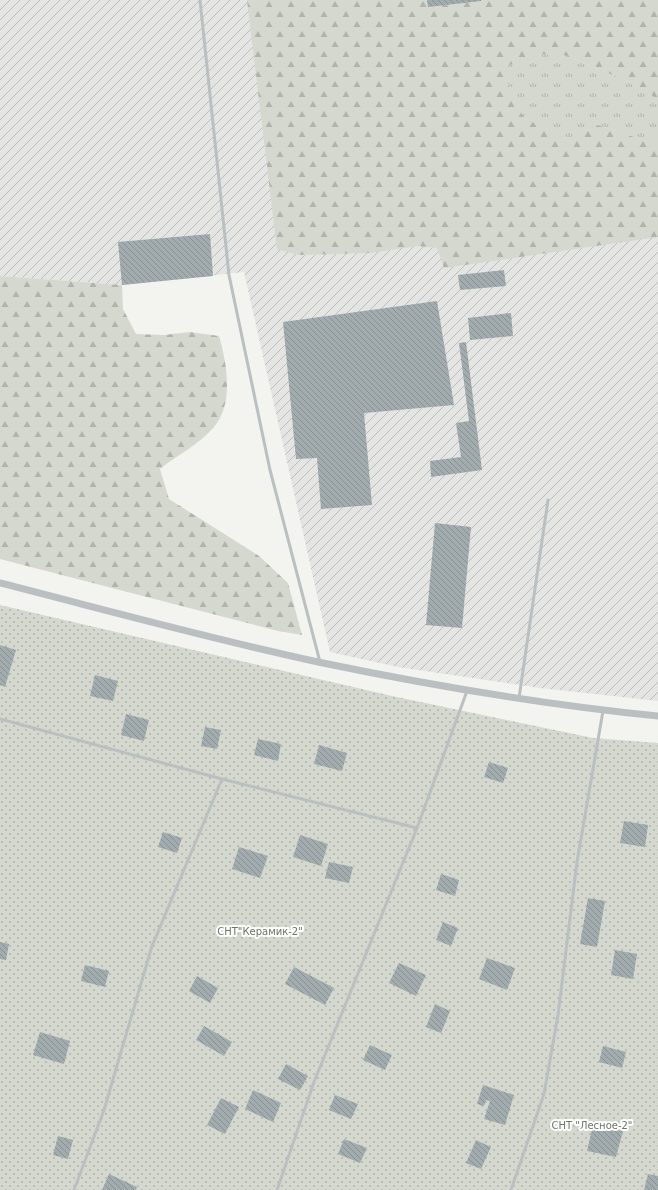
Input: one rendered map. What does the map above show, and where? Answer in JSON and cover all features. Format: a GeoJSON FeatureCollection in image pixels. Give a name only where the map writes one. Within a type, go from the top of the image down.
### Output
{"type":"FeatureCollection","features":[{"type":"Feature","properties":{"kind":"street"},"geometry":{"type":"LineString","coordinates":[[0,584],[320,662],[519,698],[603,711],[658,716]]}},
{"type":"Feature","properties":{"kind":"lane"},"geometry":{"type":"LineString","coordinates":[[200,0],[229,275],[270,470],[320,662]]}},
{"type":"Feature","properties":{"kind":"lane"},"geometry":{"type":"LineString","coordinates":[[519,698],[548,500]]}},
{"type":"Feature","properties":{"kind":"lane"},"geometry":{"type":"LineString","coordinates":[[277,1190],[314,1082],[417,828],[468,689]]}},
{"type":"Feature","properties":{"kind":"lane"},"geometry":{"type":"LineString","coordinates":[[511,1190],[544,1094],[558,1015],[577,862],[603,711]]}},
{"type":"Feature","properties":{"kind":"lane"},"geometry":{"type":"LineString","coordinates":[[0,719],[222,779],[417,828]]}},
{"type":"Feature","properties":{"kind":"lane"},"geometry":{"type":"LineString","coordinates":[[74,1190],[104,1110],[152,946],[222,779]]}},
{"type":"Feature","properties":{"kind":"shaded area"},"geometry":{"type":"Polygon","coordinates":[[[0,0],[658,0],[658,701],[540,688],[398,667],[330,652],[244,272],[122,285],[0,276],[0,0]]]}},
{"type":"Feature","properties":{"kind":"green space"},"geometry":{"type":"Polygon","coordinates":[[[247,0],[658,0],[658,99],[625,80],[564,55],[532,54],[502,69],[515,101],[524,118],[568,139],[598,125],[658,145],[658,237],[444,268],[437,248],[418,246],[370,253],[298,255],[277,249],[247,0]]]}},
{"type":"Feature","properties":{"kind":"green space"},"geometry":{"type":"Polygon","coordinates":[[[532,54],[564,55],[625,80],[658,99],[658,145],[598,125],[568,139],[524,118],[515,101],[502,69],[532,54]]]}},
{"type":"Feature","properties":{"kind":"green space"},"geometry":{"type":"Polygon","coordinates":[[[0,276],[122,285],[123,309],[136,334],[164,335],[190,332],[219,336],[227,383],[224,407],[220,417],[214,427],[202,439],[160,469],[169,499],[259,556],[288,583],[302,635],[278,631],[0,559],[0,276]]]}},
{"type":"Feature","properties":{"kind":"green space","name":"СНТ\"Керамик-2\""},"geometry":{"type":"Polygon","coordinates":[[[0,605],[392,696],[593,738],[658,743],[658,1190],[0,1190],[0,605]]]}},
{"type":"Feature","properties":{"kind":"building"},"geometry":{"type":"Polygon","coordinates":[[[427,0],[481,0],[481,1],[428,7],[427,0]]]}},
{"type":"Feature","properties":{"kind":"building"},"geometry":{"type":"Polygon","coordinates":[[[210,234],[213,276],[122,285],[118,242],[210,234]]]}},
{"type":"Feature","properties":{"kind":"building"},"geometry":{"type":"Polygon","coordinates":[[[504,270],[506,286],[460,290],[458,275],[504,270]]]}},
{"type":"Feature","properties":{"kind":"building"},"geometry":{"type":"Polygon","coordinates":[[[437,301],[454,405],[364,413],[372,505],[321,509],[317,458],[296,459],[283,322],[437,301]]]}},
{"type":"Feature","properties":{"kind":"building"},"geometry":{"type":"Polygon","coordinates":[[[511,313],[513,336],[470,340],[468,318],[511,313]]]}},
{"type":"Feature","properties":{"kind":"building"},"geometry":{"type":"Polygon","coordinates":[[[466,342],[482,470],[431,477],[430,461],[461,457],[456,423],[469,421],[459,343],[466,342]]]}},
{"type":"Feature","properties":{"kind":"building"},"geometry":{"type":"Polygon","coordinates":[[[435,523],[471,527],[462,628],[426,625],[435,523]]]}},
{"type":"Feature","properties":{"kind":"building"},"geometry":{"type":"Polygon","coordinates":[[[0,645],[16,650],[5,687],[0,685],[0,645]]]}},
{"type":"Feature","properties":{"kind":"building"},"geometry":{"type":"Polygon","coordinates":[[[95,675],[118,681],[113,701],[90,696],[95,675]]]}},
{"type":"Feature","properties":{"kind":"building"},"geometry":{"type":"Polygon","coordinates":[[[126,714],[149,720],[144,741],[121,735],[126,714]]]}},
{"type":"Feature","properties":{"kind":"building"},"geometry":{"type":"Polygon","coordinates":[[[205,727],[221,730],[217,749],[201,746],[205,727]]]}},
{"type":"Feature","properties":{"kind":"building"},"geometry":{"type":"Polygon","coordinates":[[[258,739],[281,744],[278,761],[254,755],[258,739]]]}},
{"type":"Feature","properties":{"kind":"building"},"geometry":{"type":"Polygon","coordinates":[[[319,745],[347,753],[342,771],[314,764],[319,745]]]}},
{"type":"Feature","properties":{"kind":"building"},"geometry":{"type":"Polygon","coordinates":[[[489,762],[508,768],[503,783],[484,777],[489,762]]]}},
{"type":"Feature","properties":{"kind":"building"},"geometry":{"type":"Polygon","coordinates":[[[624,821],[648,825],[645,847],[620,843],[624,821]]]}},
{"type":"Feature","properties":{"kind":"building"},"geometry":{"type":"Polygon","coordinates":[[[163,832],[182,838],[177,853],[158,847],[163,832]]]}},
{"type":"Feature","properties":{"kind":"building"},"geometry":{"type":"Polygon","coordinates":[[[300,835],[328,844],[321,866],[293,857],[300,835]]]}},
{"type":"Feature","properties":{"kind":"building"},"geometry":{"type":"Polygon","coordinates":[[[239,847],[268,856],[260,878],[232,869],[239,847]]]}},
{"type":"Feature","properties":{"kind":"building"},"geometry":{"type":"Polygon","coordinates":[[[329,862],[353,867],[349,883],[325,878],[329,862]]]}},
{"type":"Feature","properties":{"kind":"building"},"geometry":{"type":"Polygon","coordinates":[[[441,874],[459,880],[455,896],[436,890],[441,874]]]}},
{"type":"Feature","properties":{"kind":"building"},"geometry":{"type":"Polygon","coordinates":[[[588,898],[605,901],[597,947],[580,944],[588,898]]]}},
{"type":"Feature","properties":{"kind":"building"},"geometry":{"type":"Polygon","coordinates":[[[443,922],[458,928],[451,946],[436,940],[443,922]]]}},
{"type":"Feature","properties":{"kind":"building"},"geometry":{"type":"Polygon","coordinates":[[[0,942],[9,944],[6,960],[0,959],[0,942]]]}},
{"type":"Feature","properties":{"kind":"building"},"geometry":{"type":"Polygon","coordinates":[[[615,950],[637,954],[633,979],[611,975],[615,950]]]}},
{"type":"Feature","properties":{"kind":"building"},"geometry":{"type":"Polygon","coordinates":[[[487,958],[515,968],[507,990],[479,979],[487,958]]]}},
{"type":"Feature","properties":{"kind":"building"},"geometry":{"type":"Polygon","coordinates":[[[399,963],[426,975],[416,996],[389,983],[399,963]]]}},
{"type":"Feature","properties":{"kind":"building"},"geometry":{"type":"Polygon","coordinates":[[[85,965],[109,971],[105,987],[81,981],[85,965]]]}},
{"type":"Feature","properties":{"kind":"building"},"geometry":{"type":"Polygon","coordinates":[[[294,967],[334,988],[325,1005],[285,984],[294,967]]]}},
{"type":"Feature","properties":{"kind":"building"},"geometry":{"type":"Polygon","coordinates":[[[197,976],[218,988],[210,1003],[189,991],[197,976]]]}},
{"type":"Feature","properties":{"kind":"building"},"geometry":{"type":"Polygon","coordinates":[[[435,1004],[450,1011],[441,1033],[426,1027],[435,1004]]]}},
{"type":"Feature","properties":{"kind":"building"},"geometry":{"type":"Polygon","coordinates":[[[204,1026],[232,1042],[224,1056],[196,1040],[204,1026]]]}},
{"type":"Feature","properties":{"kind":"building"},"geometry":{"type":"Polygon","coordinates":[[[40,1032],[70,1041],[64,1064],[33,1055],[40,1032]]]}},
{"type":"Feature","properties":{"kind":"building"},"geometry":{"type":"Polygon","coordinates":[[[370,1045],[392,1055],[385,1070],[363,1060],[370,1045]]]}},
{"type":"Feature","properties":{"kind":"building"},"geometry":{"type":"Polygon","coordinates":[[[603,1046],[626,1052],[622,1068],[599,1062],[603,1046]]]}},
{"type":"Feature","properties":{"kind":"building"},"geometry":{"type":"Polygon","coordinates":[[[286,1064],[308,1076],[300,1090],[278,1079],[286,1064]]]}},
{"type":"Feature","properties":{"kind":"building"},"geometry":{"type":"Polygon","coordinates":[[[483,1085],[514,1095],[505,1125],[484,1119],[490,1101],[486,1100],[484,1106],[477,1104],[483,1085]]]}},
{"type":"Feature","properties":{"kind":"building"},"geometry":{"type":"Polygon","coordinates":[[[253,1090],[281,1103],[273,1122],[245,1109],[253,1090]]]}},
{"type":"Feature","properties":{"kind":"building"},"geometry":{"type":"Polygon","coordinates":[[[335,1095],[358,1104],[351,1119],[329,1110],[335,1095]]]}},
{"type":"Feature","properties":{"kind":"building"},"geometry":{"type":"Polygon","coordinates":[[[221,1098],[239,1107],[225,1134],[207,1125],[221,1098]]]}},
{"type":"Feature","properties":{"kind":"building"},"geometry":{"type":"Polygon","coordinates":[[[593,1125],[623,1131],[616,1157],[587,1151],[593,1125]]]}},
{"type":"Feature","properties":{"kind":"building"},"geometry":{"type":"Polygon","coordinates":[[[58,1136],[73,1140],[68,1159],[53,1155],[58,1136]]]}},
{"type":"Feature","properties":{"kind":"building"},"geometry":{"type":"Polygon","coordinates":[[[344,1139],[367,1148],[360,1163],[338,1154],[344,1139]]]}},
{"type":"Feature","properties":{"kind":"building"},"geometry":{"type":"Polygon","coordinates":[[[476,1140],[491,1147],[481,1169],[466,1163],[476,1140]]]}},
{"type":"Feature","properties":{"kind":"building"},"geometry":{"type":"Polygon","coordinates":[[[109,1174],[137,1187],[136,1190],[102,1190],[109,1174]]]}},
{"type":"Feature","properties":{"kind":"building"},"geometry":{"type":"Polygon","coordinates":[[[648,1174],[658,1176],[658,1190],[644,1190],[648,1174]]]}},
{"type":"Feature","properties":{"kind":"park label","name":"СНТ \"Лесное-2\""},"geometry":{"type":"Point","coordinates":[592,1125]}}]}
